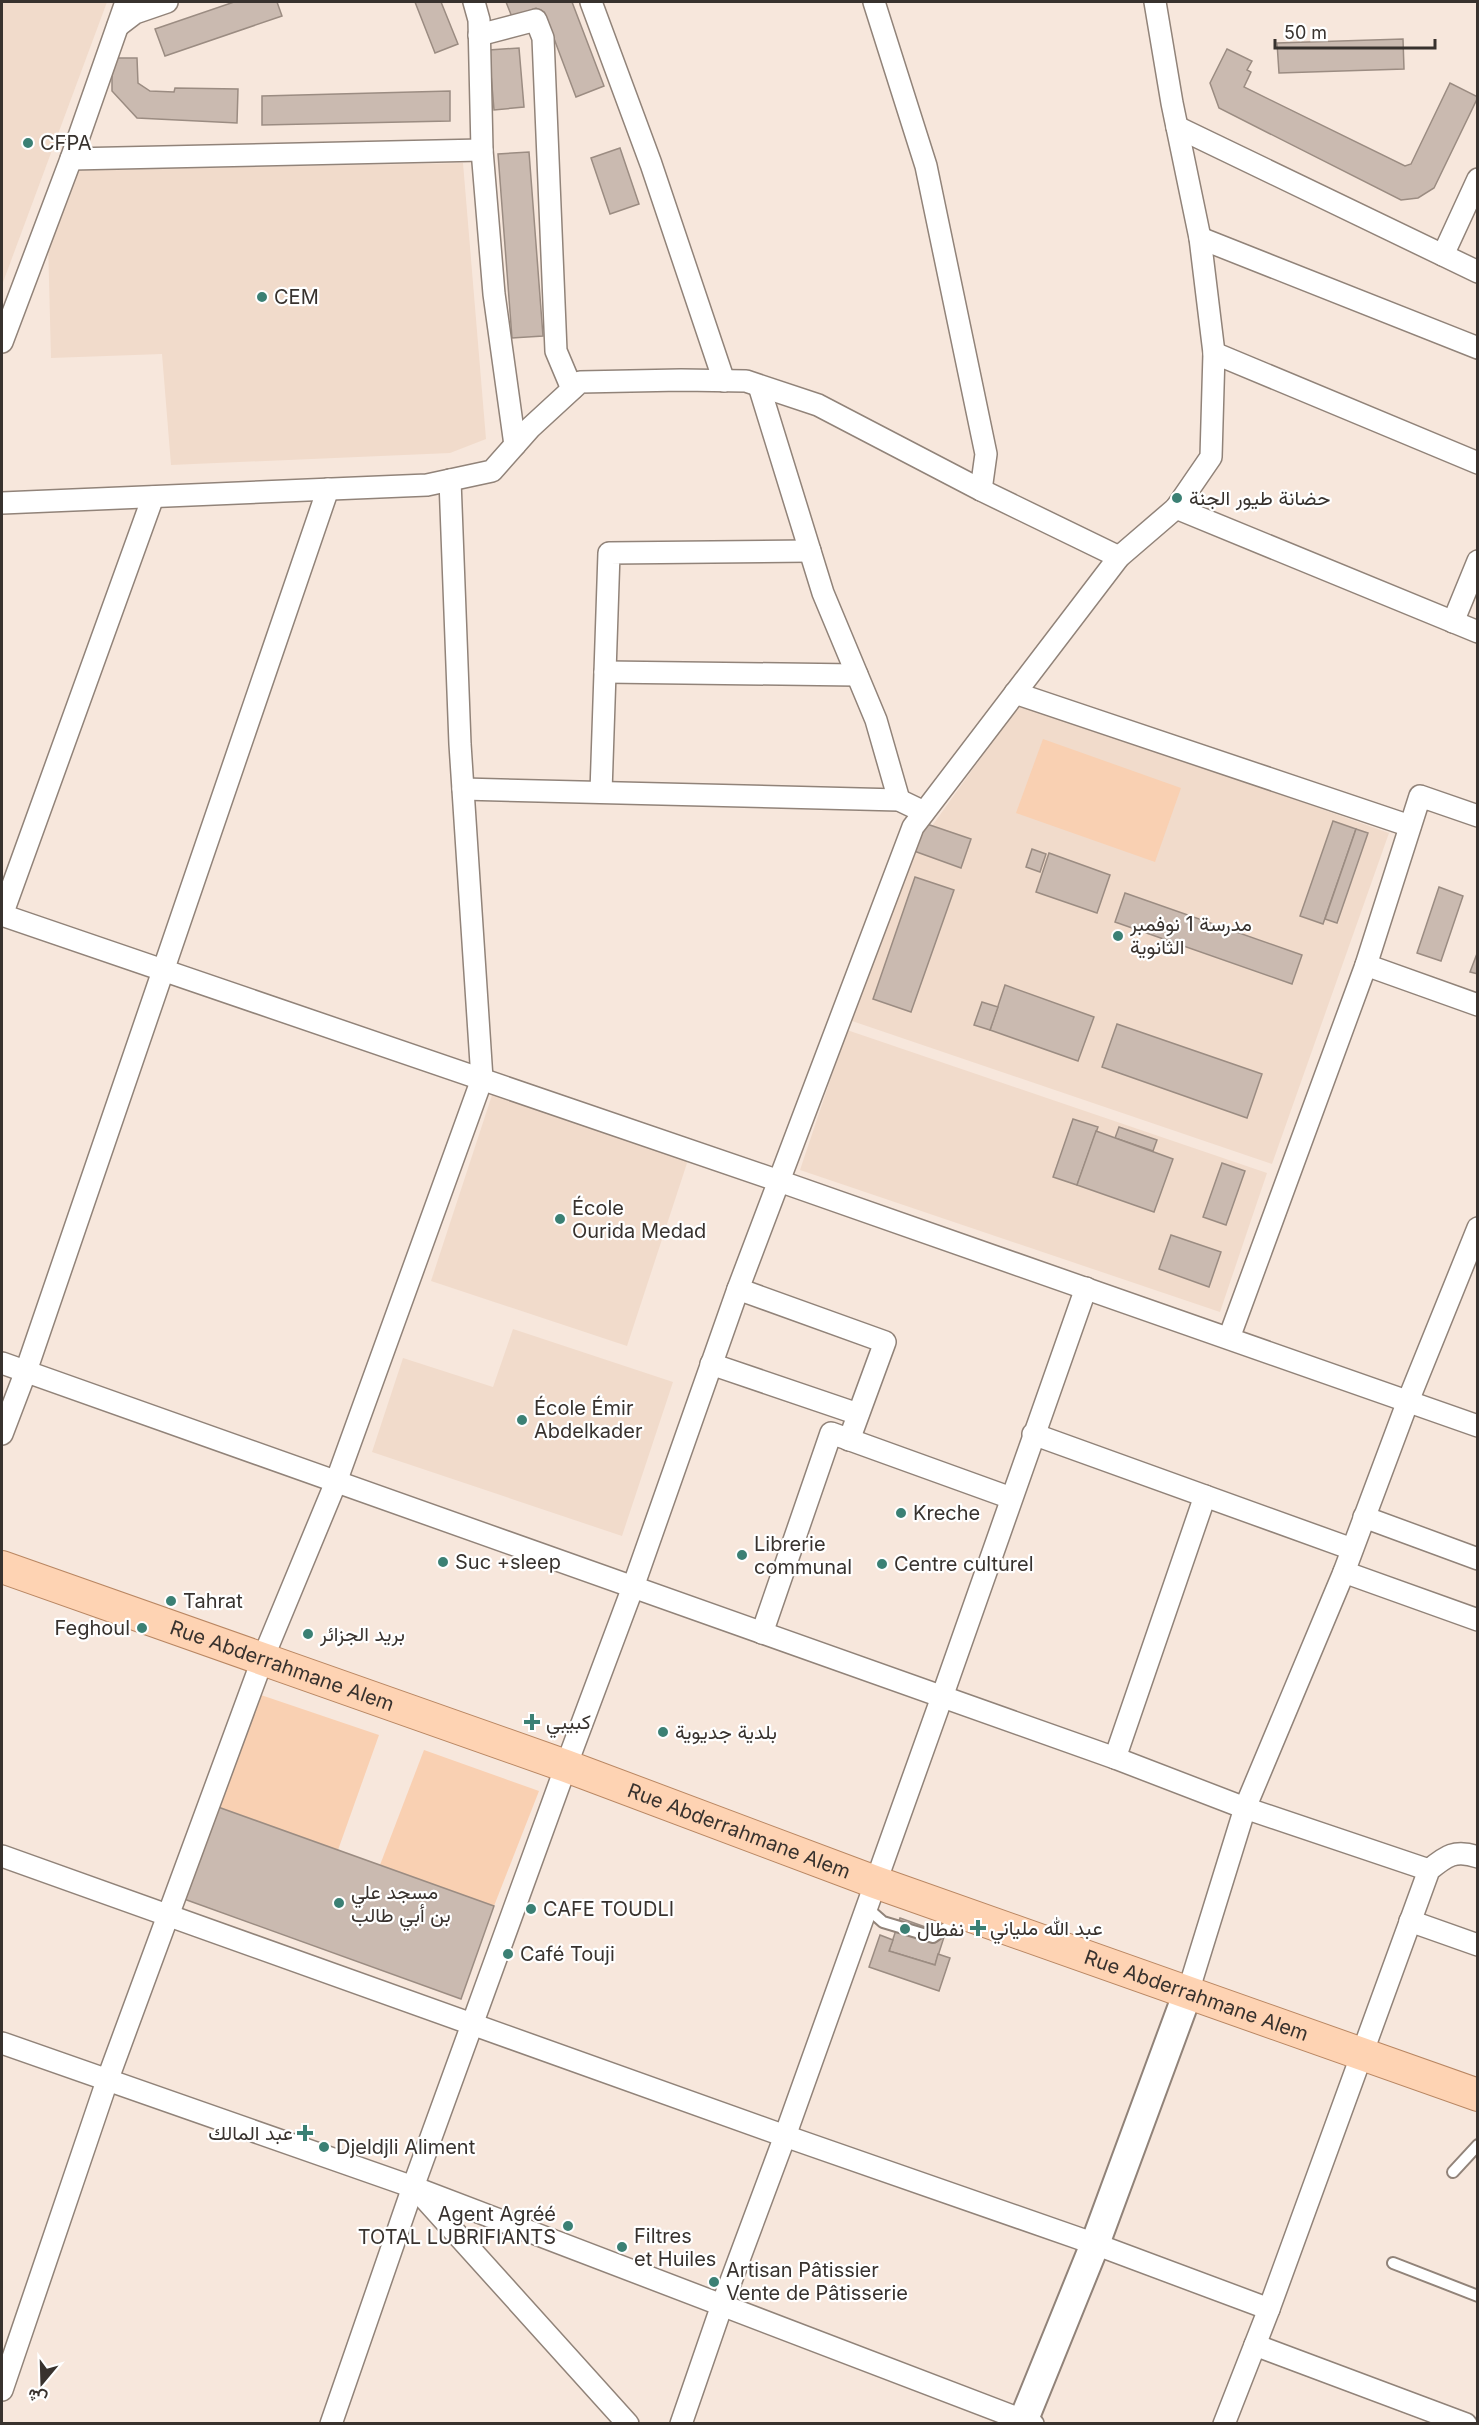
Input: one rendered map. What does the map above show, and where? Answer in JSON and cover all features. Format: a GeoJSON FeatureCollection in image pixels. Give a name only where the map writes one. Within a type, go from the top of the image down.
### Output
{"type":"FeatureCollection","features":[{"type":"Feature","properties":{"kind":"main road","name":"Rue Abderrahmane Alem"},"geometry":{"type":"LineString","coordinates":[[2,1567],[566,1766],[871,1895],[966,1914],[1478,2095]]}},
{"type":"Feature","properties":{"kind":"main road"},"geometry":{"type":"LineString","coordinates":[[1026,2422],[1095,2244],[1188,1992]]}},
{"type":"Feature","properties":{"kind":"street"},"geometry":{"type":"LineString","coordinates":[[2,342],[71,159],[126,2]]}},
{"type":"Feature","properties":{"kind":"street"},"geometry":{"type":"LineString","coordinates":[[118,26],[135,13],[167,2]]}},
{"type":"Feature","properties":{"kind":"street"},"geometry":{"type":"LineString","coordinates":[[474,2],[479,20],[482,150],[494,294],[515,445]]}},
{"type":"Feature","properties":{"kind":"street"},"geometry":{"type":"LineString","coordinates":[[591,2],[651,164],[724,381]]}},
{"type":"Feature","properties":{"kind":"street"},"geometry":{"type":"LineString","coordinates":[[874,2],[926,166],[986,454],[981,490]]}},
{"type":"Feature","properties":{"kind":"street"},"geometry":{"type":"LineString","coordinates":[[331,2424],[413,2187],[633,1587],[738,1289],[913,827],[1119,557],[1176,508],[1210,457],[1214,352],[1200,238],[1177,127],[1155,2]]}},
{"type":"Feature","properties":{"kind":"street"},"geometry":{"type":"LineString","coordinates":[[479,35],[536,20],[543,38],[556,351],[572,389]]}},
{"type":"Feature","properties":{"kind":"street"},"geometry":{"type":"LineString","coordinates":[[1177,127],[1478,272]]}},
{"type":"Feature","properties":{"kind":"street"},"geometry":{"type":"LineString","coordinates":[[71,159],[151,155],[482,150]]}},
{"type":"Feature","properties":{"kind":"street"},"geometry":{"type":"LineString","coordinates":[[1443,255],[1478,179]]}},
{"type":"Feature","properties":{"kind":"street"},"geometry":{"type":"LineString","coordinates":[[1200,238],[1478,348]]}},
{"type":"Feature","properties":{"kind":"street"},"geometry":{"type":"LineString","coordinates":[[1214,352],[1478,463]]}},
{"type":"Feature","properties":{"kind":"street"},"geometry":{"type":"LineString","coordinates":[[2,503],[427,485],[492,471],[515,445],[580,382],[746,381],[818,405],[981,490],[1119,557]]}},
{"type":"Feature","properties":{"kind":"street"},"geometry":{"type":"LineString","coordinates":[[759,386],[823,593],[876,720],[899,800]]}},
{"type":"Feature","properties":{"kind":"street"},"geometry":{"type":"LineString","coordinates":[[2,2390],[107,2081],[263,1658],[336,1482],[482,1079],[463,789],[450,480]]}},
{"type":"Feature","properties":{"kind":"street"},"geometry":{"type":"LineString","coordinates":[[2,1434],[26,1371],[328,489]]}},
{"type":"Feature","properties":{"kind":"street"},"geometry":{"type":"LineString","coordinates":[[153,497],[2,915],[778,1181],[1478,1426]]}},
{"type":"Feature","properties":{"kind":"street"},"geometry":{"type":"LineString","coordinates":[[1176,508],[1478,632]]}},
{"type":"Feature","properties":{"kind":"street"},"geometry":{"type":"LineString","coordinates":[[601,792],[609,553],[810,551]]}},
{"type":"Feature","properties":{"kind":"street"},"geometry":{"type":"LineString","coordinates":[[1453,622],[1478,561]]}},
{"type":"Feature","properties":{"kind":"street"},"geometry":{"type":"LineString","coordinates":[[605,672],[857,675]]}},
{"type":"Feature","properties":{"kind":"street"},"geometry":{"type":"LineString","coordinates":[[1015,693],[1410,826]]}},
{"type":"Feature","properties":{"kind":"street"},"geometry":{"type":"LineString","coordinates":[[463,789],[899,800],[924,812]]}},
{"type":"Feature","properties":{"kind":"street"},"geometry":{"type":"LineString","coordinates":[[1229,1338],[1366,965],[1420,796],[1478,816]]}},
{"type":"Feature","properties":{"kind":"street"},"geometry":{"type":"LineString","coordinates":[[1366,965],[1478,1005]]}},
{"type":"Feature","properties":{"kind":"street"},"geometry":{"type":"LineString","coordinates":[[1188,1992],[1245,1808],[1344,1572],[1408,1401],[1478,1228]]}},
{"type":"Feature","properties":{"kind":"street"},"geometry":{"type":"LineString","coordinates":[[681,2424],[1086,1288]]}},
{"type":"Feature","properties":{"kind":"street"},"geometry":{"type":"LineString","coordinates":[[738,1289],[885,1342],[849,1440]]}},
{"type":"Feature","properties":{"kind":"street"},"geometry":{"type":"LineString","coordinates":[[2,1363],[1115,1758],[1245,1808],[1429,1870]]}},
{"type":"Feature","properties":{"kind":"street"},"geometry":{"type":"LineString","coordinates":[[711,1364],[858,1414]]}},
{"type":"Feature","properties":{"kind":"street"},"geometry":{"type":"LineString","coordinates":[[762,1633],[831,1433],[1011,1498]]}},
{"type":"Feature","properties":{"kind":"street"},"geometry":{"type":"LineString","coordinates":[[1033,1434],[1352,1549]]}},
{"type":"Feature","properties":{"kind":"street"},"geometry":{"type":"LineString","coordinates":[[1115,1758],[1205,1496]]}},
{"type":"Feature","properties":{"kind":"street"},"geometry":{"type":"LineString","coordinates":[[1364,1517],[1478,1558]]}},
{"type":"Feature","properties":{"kind":"street"},"geometry":{"type":"LineString","coordinates":[[1344,1572],[1478,1620]]}},
{"type":"Feature","properties":{"kind":"street"},"geometry":{"type":"LineString","coordinates":[[1224,2424],[1269,2309],[1429,1870],[1445,1857],[1464,1852],[1478,1857]]}},
{"type":"Feature","properties":{"kind":"street"},"geometry":{"type":"LineString","coordinates":[[2,1856],[785,2136],[1095,2244],[1269,2309]]}},
{"type":"Feature","properties":{"kind":"street"},"geometry":{"type":"LineString","coordinates":[[1410,1921],[1478,1945]]}},
{"type":"Feature","properties":{"kind":"street"},"geometry":{"type":"LineString","coordinates":[[2,2043],[413,2187],[1026,2422]]}},
{"type":"Feature","properties":{"kind":"street"},"geometry":{"type":"LineString","coordinates":[[413,2187],[628,2424]]}},
{"type":"Feature","properties":{"kind":"street"},"geometry":{"type":"LineString","coordinates":[[1255,2345],[1466,2424]]}},
{"type":"Feature","properties":{"kind":"lane"},"geometry":{"type":"LineString","coordinates":[[1453,2172],[1478,2145]]}},
{"type":"Feature","properties":{"kind":"lane"},"geometry":{"type":"LineString","coordinates":[[1393,2263],[1478,2296]]}},
{"type":"Feature","properties":{"kind":"shaded area","name":"CFPA"},"geometry":{"type":"Polygon","coordinates":[[[2,2],[107,2],[2,285],[2,2]]]}},
{"type":"Feature","properties":{"kind":"shaded area","name":"CEM"},"geometry":{"type":"Polygon","coordinates":[[[463,163],[486,439],[450,453],[171,465],[162,354],[51,358],[48,241],[78,170],[463,163]]]}},
{"type":"Feature","properties":{"kind":"shaded area","name":"مدرسة 1 نوفمبر الثانوية"},"geometry":{"type":"Polygon","coordinates":[[[1021,702],[1389,833],[1272,1164],[852,1021],[914,851],[1021,702]]]}},
{"type":"Feature","properties":{"kind":"shaded area"},"geometry":{"type":"Polygon","coordinates":[[[1043,739],[1181,788],[1155,862],[1016,813],[1043,739]]]}},
{"type":"Feature","properties":{"kind":"shaded area"},"geometry":{"type":"Polygon","coordinates":[[[847,1030],[1267,1173],[1220,1312],[800,1170],[847,1030]]]}},
{"type":"Feature","properties":{"kind":"shaded area","name":"École Ourida Medad"},"geometry":{"type":"Polygon","coordinates":[[[493,1092],[689,1157],[627,1346],[431,1281],[493,1092]]]}},
{"type":"Feature","properties":{"kind":"shaded area","name":"École Émir Abdelkader"},"geometry":{"type":"Polygon","coordinates":[[[513,1329],[673,1382],[622,1536],[372,1452],[403,1358],[493,1387],[513,1329]]]}},
{"type":"Feature","properties":{"kind":"shaded area"},"geometry":{"type":"Polygon","coordinates":[[[258,1694],[379,1735],[338,1850],[218,1807],[258,1694]]]}},
{"type":"Feature","properties":{"kind":"shaded area"},"geometry":{"type":"Polygon","coordinates":[[[424,1750],[539,1791],[494,1906],[380,1865],[424,1750]]]}},
{"type":"Feature","properties":{"kind":"building"},"geometry":{"type":"Polygon","coordinates":[[[234,2],[277,2],[282,16],[165,56],[155,29],[234,2]]]}},
{"type":"Feature","properties":{"kind":"building"},"geometry":{"type":"Polygon","coordinates":[[[415,2],[441,2],[458,44],[435,53],[415,2]]]}},
{"type":"Feature","properties":{"kind":"building"},"geometry":{"type":"Polygon","coordinates":[[[506,2],[572,2],[604,86],[576,97],[544,12],[536,8],[512,17],[506,2]]]}},
{"type":"Feature","properties":{"kind":"building"},"geometry":{"type":"Polygon","coordinates":[[[1403,39],[1404,69],[1279,73],[1277,43],[1403,39]]]}},
{"type":"Feature","properties":{"kind":"building"},"geometry":{"type":"Polygon","coordinates":[[[519,48],[524,107],[494,110],[489,50],[519,48]]]}},
{"type":"Feature","properties":{"kind":"building"},"geometry":{"type":"Polygon","coordinates":[[[1227,49],[1252,61],[1247,70],[1251,72],[1244,87],[1405,166],[1411,164],[1450,83],[1478,97],[1434,188],[1418,198],[1401,200],[1219,108],[1210,83],[1227,49]]]}},
{"type":"Feature","properties":{"kind":"building"},"geometry":{"type":"Polygon","coordinates":[[[112,58],[137,58],[138,83],[150,91],[174,92],[175,88],[238,89],[237,123],[137,118],[112,91],[112,58]]]}},
{"type":"Feature","properties":{"kind":"building"},"geometry":{"type":"Polygon","coordinates":[[[450,91],[450,121],[262,125],[262,96],[450,91]]]}},
{"type":"Feature","properties":{"kind":"building"},"geometry":{"type":"Polygon","coordinates":[[[620,148],[639,204],[610,214],[591,158],[620,148]]]}},
{"type":"Feature","properties":{"kind":"building"},"geometry":{"type":"Polygon","coordinates":[[[529,152],[543,336],[512,338],[498,154],[529,152]]]}},
{"type":"Feature","properties":{"kind":"building"},"geometry":{"type":"Polygon","coordinates":[[[1333,821],[1356,829],[1323,924],[1300,916],[1333,821]]]}},
{"type":"Feature","properties":{"kind":"building"},"geometry":{"type":"Polygon","coordinates":[[[924,823],[971,839],[961,868],[914,851],[924,823]]]}},
{"type":"Feature","properties":{"kind":"building"},"geometry":{"type":"Polygon","coordinates":[[[1356,829],[1368,833],[1337,923],[1325,919],[1356,829]]]}},
{"type":"Feature","properties":{"kind":"building"},"geometry":{"type":"Polygon","coordinates":[[[1032,849],[1046,854],[1040,872],[1026,867],[1032,849]]]}},
{"type":"Feature","properties":{"kind":"building"},"geometry":{"type":"Polygon","coordinates":[[[1049,853],[1110,875],[1097,913],[1036,892],[1049,853]]]}},
{"type":"Feature","properties":{"kind":"building"},"geometry":{"type":"Polygon","coordinates":[[[915,877],[954,890],[911,1012],[873,999],[915,877]]]}},
{"type":"Feature","properties":{"kind":"building"},"geometry":{"type":"Polygon","coordinates":[[[1439,887],[1463,896],[1441,961],[1417,953],[1439,887]]]}},
{"type":"Feature","properties":{"kind":"building"},"geometry":{"type":"Polygon","coordinates":[[[1125,893],[1302,955],[1292,984],[1115,922],[1125,893]]]}},
{"type":"Feature","properties":{"kind":"building"},"geometry":{"type":"Polygon","coordinates":[[[1478,951],[1478,974],[1470,972],[1478,951]]]}},
{"type":"Feature","properties":{"kind":"building"},"geometry":{"type":"Polygon","coordinates":[[[1005,985],[1094,1017],[1078,1061],[990,1030],[1005,985]]]}},
{"type":"Feature","properties":{"kind":"building"},"geometry":{"type":"Polygon","coordinates":[[[982,1002],[998,1007],[990,1030],[974,1025],[982,1002]]]}},
{"type":"Feature","properties":{"kind":"building"},"geometry":{"type":"Polygon","coordinates":[[[1117,1024],[1262,1074],[1247,1118],[1102,1067],[1117,1024]]]}},
{"type":"Feature","properties":{"kind":"building"},"geometry":{"type":"Polygon","coordinates":[[[1073,1119],[1098,1127],[1077,1185],[1053,1177],[1073,1119]]]}},
{"type":"Feature","properties":{"kind":"building"},"geometry":{"type":"Polygon","coordinates":[[[1119,1127],[1157,1140],[1153,1151],[1115,1138],[1119,1127]]]}},
{"type":"Feature","properties":{"kind":"building"},"geometry":{"type":"Polygon","coordinates":[[[1096,1131],[1173,1159],[1154,1212],[1077,1185],[1096,1131]]]}},
{"type":"Feature","properties":{"kind":"building"},"geometry":{"type":"Polygon","coordinates":[[[1222,1163],[1245,1171],[1226,1225],[1203,1217],[1222,1163]]]}},
{"type":"Feature","properties":{"kind":"building"},"geometry":{"type":"Polygon","coordinates":[[[1171,1235],[1221,1252],[1209,1287],[1159,1269],[1171,1235]]]}},
{"type":"Feature","properties":{"kind":"building","name":"مسجد علي بن أبي طالب"},"geometry":{"type":"Polygon","coordinates":[[[218,1807],[494,1906],[461,1999],[184,1899],[218,1807]]]}},
{"type":"Feature","properties":{"kind":"building"},"geometry":{"type":"Polygon","coordinates":[[[900,1918],[945,1934],[935,1965],[889,1951],[900,1918]]]}},
{"type":"Feature","properties":{"kind":"building"},"geometry":{"type":"Polygon","coordinates":[[[880,1935],[893,1940],[889,1951],[935,1965],[938,1954],[950,1958],[939,1991],[869,1967],[880,1935]]]}},
{"type":"Feature","properties":{"kind":"place","name":"CFPA"},"geometry":{"type":"Point","coordinates":[28,143]}},
{"type":"Feature","properties":{"kind":"place","name":"CEM"},"geometry":{"type":"Point","coordinates":[262,297]}},
{"type":"Feature","properties":{"kind":"place","name":"حضانة طيور الجنة"},"geometry":{"type":"Point","coordinates":[1177,498]}},
{"type":"Feature","properties":{"kind":"place","name":"مدرسة 1 نوفمبر الثانوية"},"geometry":{"type":"Point","coordinates":[1118,936]}},
{"type":"Feature","properties":{"kind":"place","name":"École Ourida Medad"},"geometry":{"type":"Point","coordinates":[560,1219]}},
{"type":"Feature","properties":{"kind":"place","name":"École Émir Abdelkader"},"geometry":{"type":"Point","coordinates":[522,1420]}},
{"type":"Feature","properties":{"kind":"place","name":"Kreche"},"geometry":{"type":"Point","coordinates":[901,1513]}},
{"type":"Feature","properties":{"kind":"place","name":"Librerie communal"},"geometry":{"type":"Point","coordinates":[742,1555]}},
{"type":"Feature","properties":{"kind":"place","name":"Suc +sleep"},"geometry":{"type":"Point","coordinates":[443,1562]}},
{"type":"Feature","properties":{"kind":"place","name":"Centre culturel"},"geometry":{"type":"Point","coordinates":[882,1564]}},
{"type":"Feature","properties":{"kind":"place","name":"Tahrat"},"geometry":{"type":"Point","coordinates":[171,1601]}},
{"type":"Feature","properties":{"kind":"place","name":"Feghoul"},"geometry":{"type":"Point","coordinates":[142,1628]}},
{"type":"Feature","properties":{"kind":"place","name":"بريد الجزائر"},"geometry":{"type":"Point","coordinates":[308,1634]}},
{"type":"Feature","properties":{"kind":"place","name":"كبيبي"},"geometry":{"type":"Point","coordinates":[532,1722]}},
{"type":"Feature","properties":{"kind":"place","name":"بلدية جديوية"},"geometry":{"type":"Point","coordinates":[663,1732]}},
{"type":"Feature","properties":{"kind":"place","name":"مسجد علي بن أبي طالب"},"geometry":{"type":"Point","coordinates":[339,1903]}},
{"type":"Feature","properties":{"kind":"place","name":"CAFE TOUDLI"},"geometry":{"type":"Point","coordinates":[531,1909]}},
{"type":"Feature","properties":{"kind":"place","name":"عبد الله ملياني"},"geometry":{"type":"Point","coordinates":[978,1928]}},
{"type":"Feature","properties":{"kind":"place","name":"نفطال"},"geometry":{"type":"Point","coordinates":[905,1929]}},
{"type":"Feature","properties":{"kind":"place","name":"Café Touji"},"geometry":{"type":"Point","coordinates":[508,1954]}},
{"type":"Feature","properties":{"kind":"place","name":"عبد المالك"},"geometry":{"type":"Point","coordinates":[305,2133]}},
{"type":"Feature","properties":{"kind":"place","name":"Djeldjli Aliment"},"geometry":{"type":"Point","coordinates":[324,2147]}},
{"type":"Feature","properties":{"kind":"place","name":"Agent Agréé TOTAL LUBRIFIANTS"},"geometry":{"type":"Point","coordinates":[568,2226]}},
{"type":"Feature","properties":{"kind":"place","name":"Filtres et Huiles"},"geometry":{"type":"Point","coordinates":[622,2247]}},
{"type":"Feature","properties":{"kind":"place","name":"Artisan Pâtissier Vente de Pâtisserie"},"geometry":{"type":"Point","coordinates":[714,2282]}}]}
